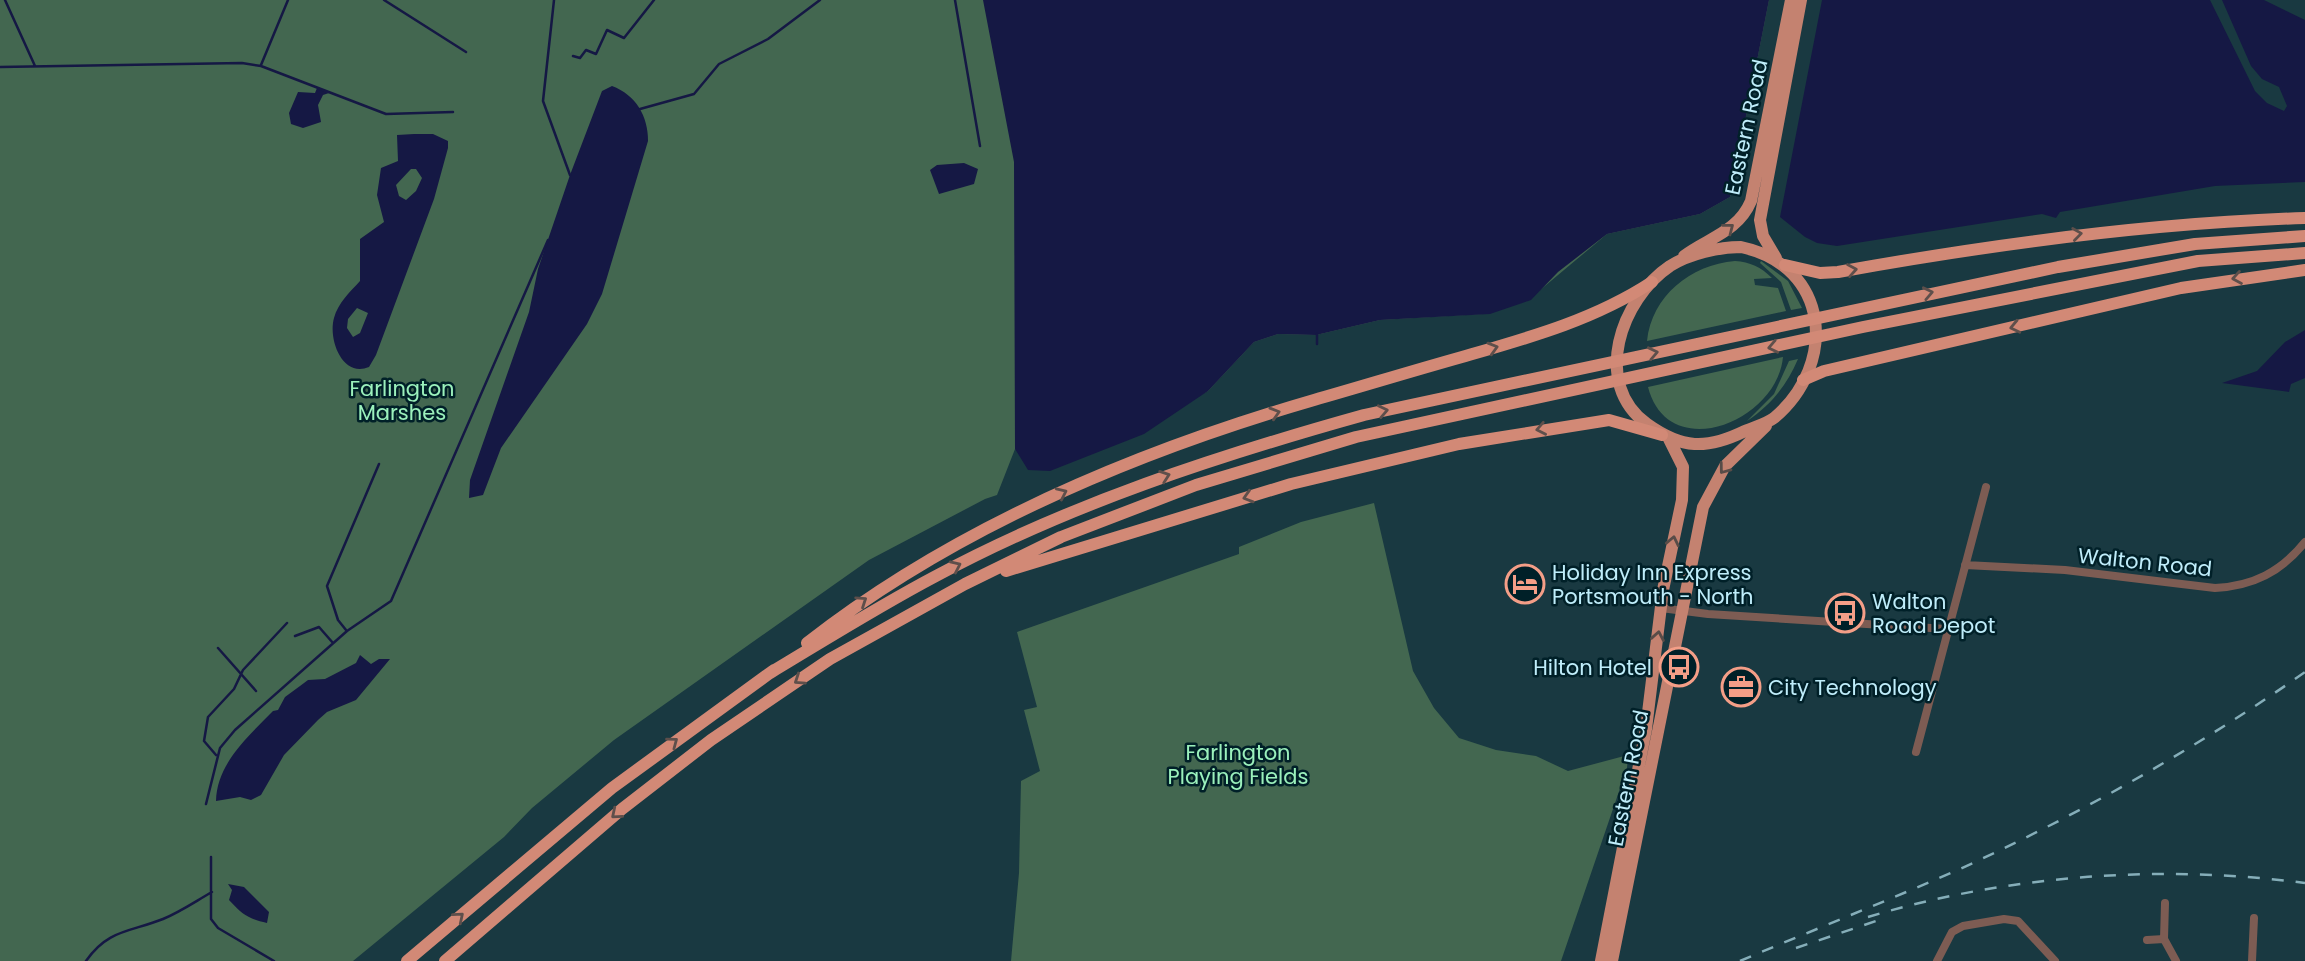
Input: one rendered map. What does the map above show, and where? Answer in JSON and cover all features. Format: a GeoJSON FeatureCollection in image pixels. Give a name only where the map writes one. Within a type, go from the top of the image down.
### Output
{"type":"FeatureCollection","features":[{"type":"Feature","properties":{"kind":"highway"},"geometry":{"type":"LineString","coordinates":[[1782,263],[1819,273],[1838,272],[2089,232],[2208,221],[2305,218]]}},
{"type":"Feature","properties":{"kind":"highway"},"geometry":{"type":"LineString","coordinates":[[770,673],[937,575],[1146,483],[1255,445],[1364,415],[2058,267],[2196,244],[2305,236]]}},
{"type":"Feature","properties":{"kind":"highway"},"geometry":{"type":"LineString","coordinates":[[445,961],[622,809],[711,740],[830,659],[965,584],[1061,537],[1196,485],[1356,437],[1863,327],[2198,261],[2305,253]]}},
{"type":"Feature","properties":{"kind":"highway"},"geometry":{"type":"LineString","coordinates":[[1803,380],[1824,372],[2180,288],[2305,270]]}},
{"type":"Feature","properties":{"kind":"highway"},"geometry":{"type":"LineString","coordinates":[[407,961],[612,788],[770,673],[862,600],[1012,517],[1086,482],[1240,424],[1542,335],[1608,307],[1652,282]]}},
{"type":"Feature","properties":{"kind":"highway"},"geometry":{"type":"LineString","coordinates":[[965,584],[1291,484],[1459,444],[1609,420],[1666,437]]}},
{"type":"Feature","properties":{"kind":"main road","name":"Eastern Road"},"geometry":{"type":"LineString","coordinates":[[1782,263],[1763,236],[1760,220],[1792,22],[1791,0]]}},
{"type":"Feature","properties":{"kind":"main road","name":"Eastern Road"},"geometry":{"type":"LineString","coordinates":[[1672,265],[1700,244],[1731,228],[1749,207],[1792,22],[1801,0]]}},
{"type":"Feature","properties":{"kind":"main road"},"geometry":{"type":"LineString","coordinates":[[1734,247],[1757,251],[1782,263],[1808,294],[1816,321],[1815,347],[1803,380],[1771,420],[1707,444],[1666,437],[1643,420],[1625,399],[1616,369],[1627,319],[1652,282],[1672,265],[1715,250],[1734,247]]}},
{"type":"Feature","properties":{"kind":"main road","name":"Eastern Road"},"geometry":{"type":"LineString","coordinates":[[1612,961],[1680,611],[1708,494],[1725,466],[1771,420]]}},
{"type":"Feature","properties":{"kind":"main road","name":"Eastern Road"},"geometry":{"type":"LineString","coordinates":[[1601,961],[1646,729],[1661,608],[1684,485],[1681,460],[1666,437]]}},
{"type":"Feature","properties":{"kind":"street"},"geometry":{"type":"LineString","coordinates":[[1916,752],[1986,487]]}},
{"type":"Feature","properties":{"kind":"street","name":"Walton Road"},"geometry":{"type":"LineString","coordinates":[[1965,565],[2065,570],[2215,588],[2238,587],[2279,568],[2305,542]]}},
{"type":"Feature","properties":{"kind":"street"},"geometry":{"type":"LineString","coordinates":[[1661,608],[1947,629]]}},
{"type":"Feature","properties":{"kind":"street"},"geometry":{"type":"LineString","coordinates":[[2165,903],[2164,939],[2176,961]]}},
{"type":"Feature","properties":{"kind":"street"},"geometry":{"type":"LineString","coordinates":[[1937,961],[1952,932],[1963,926],[2004,919],[2018,921],[2055,961]]}},
{"type":"Feature","properties":{"kind":"street"},"geometry":{"type":"LineString","coordinates":[[2243,925],[2254,922],[2252,961]]}},
{"type":"Feature","properties":{"kind":"street"},"geometry":{"type":"LineString","coordinates":[[2147,940],[2164,939]]}},
{"type":"Feature","properties":{"kind":"green space","name":"Farlington Marshes"},"geometry":{"type":"Polygon","coordinates":[[[0,0],[1769,0],[1730,197],[1700,214],[1607,234],[1527,301],[1483,314],[1380,320],[1316,335],[1278,334],[1254,342],[1208,391],[1171,411],[1032,459],[1015,449],[997,495],[869,560],[614,740],[532,808],[504,837],[353,961],[0,961],[0,0]]]}},
{"type":"Feature","properties":{"kind":"green space"},"geometry":{"type":"Polygon","coordinates":[[[1735,261],[1755,266],[1772,278],[1754,279],[1755,285],[1778,288],[1786,311],[1647,341],[1657,310],[1676,286],[1703,269],[1735,261]]]}},
{"type":"Feature","properties":{"kind":"green space"},"geometry":{"type":"Polygon","coordinates":[[[1761,261],[1788,281],[1802,308],[1791,310],[1781,282],[1760,263],[1761,261]]]}},
{"type":"Feature","properties":{"kind":"green space"},"geometry":{"type":"Polygon","coordinates":[[[1783,357],[1776,380],[1762,400],[1743,416],[1721,426],[1698,429],[1677,424],[1659,411],[1648,387],[1783,357]]]}},
{"type":"Feature","properties":{"kind":"green space"},"geometry":{"type":"Polygon","coordinates":[[[1798,359],[1777,394],[1747,421],[1774,394],[1789,361],[1798,359]]]}},
{"type":"Feature","properties":{"kind":"green space","name":"Farlington Playing Fields"},"geometry":{"type":"Polygon","coordinates":[[[1374,503],[1413,671],[1434,708],[1459,738],[1496,750],[1536,756],[1568,771],[1628,755],[1627,768],[1561,961],[1011,961],[1019,873],[1021,781],[1040,771],[1024,710],[1037,707],[1017,632],[1239,554],[1239,547],[1301,522],[1374,503]]]}},
{"type":"Feature","properties":{"kind":"shaded area"},"geometry":{"type":"Polygon","coordinates":[[[983,0],[1769,0],[1730,197],[1700,214],[1607,234],[1558,272],[1531,300],[1490,314],[1380,320],[1316,335],[1278,334],[1254,342],[1208,391],[1144,434],[1050,471],[1028,470],[1015,449],[1014,162],[983,0]]]}},
{"type":"Feature","properties":{"kind":"shaded area"},"geometry":{"type":"Polygon","coordinates":[[[1822,0],[2210,0],[2255,91],[2267,103],[2284,111],[2287,106],[2279,87],[2262,79],[2251,66],[2222,0],[2264,0],[2305,20],[2305,182],[2215,186],[2060,212],[2056,218],[2042,214],[1837,246],[1817,243],[1780,217],[1822,0]]]}},
{"type":"Feature","properties":{"kind":"shaded area"},"geometry":{"type":"Polygon","coordinates":[[[612,86],[628,95],[639,108],[646,123],[648,141],[602,294],[587,324],[501,448],[483,495],[469,498],[470,480],[529,312],[538,269],[570,175],[602,91],[612,86]]]}},
{"type":"Feature","properties":{"kind":"shaded area"},"geometry":{"type":"Polygon","coordinates":[[[317,88],[329,93],[323,95],[318,105],[321,122],[303,128],[291,124],[289,113],[298,92],[315,93],[317,88]]]}},
{"type":"Feature","properties":{"kind":"shaded area"},"geometry":{"type":"Polygon","coordinates":[[[433,134],[448,141],[448,148],[434,199],[376,355],[369,367],[359,369],[344,362],[335,346],[334,318],[341,303],[360,281],[360,239],[384,222],[377,195],[381,168],[398,161],[397,135],[433,134]],[[411,169],[396,185],[399,196],[406,200],[416,191],[422,178],[416,169],[411,169]],[[357,308],[348,319],[347,328],[353,337],[360,333],[368,313],[357,308]]]}},
{"type":"Feature","properties":{"kind":"shaded area"},"geometry":{"type":"Polygon","coordinates":[[[964,163],[978,169],[974,184],[939,194],[930,170],[937,165],[964,163]]]}},
{"type":"Feature","properties":{"kind":"shaded area"},"geometry":{"type":"Polygon","coordinates":[[[2305,330],[2305,378],[2291,384],[2289,392],[2222,383],[2257,371],[2285,342],[2305,330]]]}},
{"type":"Feature","properties":{"kind":"shaded area"},"geometry":{"type":"Polygon","coordinates":[[[360,655],[371,664],[379,659],[390,659],[356,700],[327,712],[284,755],[261,795],[251,800],[240,797],[216,801],[218,787],[228,763],[254,731],[273,711],[278,710],[285,697],[308,680],[325,679],[356,663],[360,655]]]}},
{"type":"Feature","properties":{"kind":"shaded area"},"geometry":{"type":"Polygon","coordinates":[[[228,884],[244,887],[269,912],[267,923],[242,913],[229,900],[232,890],[228,884]]]}},
{"type":"Feature","properties":{"kind":"waterway"},"geometry":{"type":"LineString","coordinates":[[5,0],[35,66]]}},
{"type":"Feature","properties":{"kind":"waterway"},"geometry":{"type":"LineString","coordinates":[[261,65],[288,0]]}},
{"type":"Feature","properties":{"kind":"waterway"},"geometry":{"type":"LineString","coordinates":[[384,0],[466,52]]}},
{"type":"Feature","properties":{"kind":"waterway"},"geometry":{"type":"LineString","coordinates":[[554,0],[543,101],[570,175]]}},
{"type":"Feature","properties":{"kind":"waterway"},"geometry":{"type":"LineString","coordinates":[[573,56],[580,58],[586,50],[596,54],[607,30],[624,38],[654,0]]}},
{"type":"Feature","properties":{"kind":"waterway"},"geometry":{"type":"LineString","coordinates":[[640,109],[694,94],[719,64],[768,39],[820,0]]}},
{"type":"Feature","properties":{"kind":"waterway"},"geometry":{"type":"LineString","coordinates":[[955,0],[980,146]]}},
{"type":"Feature","properties":{"kind":"waterway"},"geometry":{"type":"LineString","coordinates":[[0,67],[242,63],[261,66],[386,114],[453,112]]}},
{"type":"Feature","properties":{"kind":"waterway"},"geometry":{"type":"LineString","coordinates":[[206,804],[220,748],[235,730],[347,631],[391,601],[548,240]]}},
{"type":"Feature","properties":{"kind":"waterway"},"geometry":{"type":"LineString","coordinates":[[1317,334],[1317,344]]}},
{"type":"Feature","properties":{"kind":"waterway"},"geometry":{"type":"LineString","coordinates":[[346,630],[338,620],[327,586],[379,464]]}},
{"type":"Feature","properties":{"kind":"waterway"},"geometry":{"type":"LineString","coordinates":[[216,755],[204,741],[208,717],[234,689],[243,670],[287,623]]}},
{"type":"Feature","properties":{"kind":"waterway"},"geometry":{"type":"LineString","coordinates":[[295,636],[319,627],[333,643]]}},
{"type":"Feature","properties":{"kind":"waterway"},"geometry":{"type":"LineString","coordinates":[[218,648],[256,691]]}},
{"type":"Feature","properties":{"kind":"waterway"},"geometry":{"type":"LineString","coordinates":[[211,857],[211,919],[218,928],[274,961]]}},
{"type":"Feature","properties":{"kind":"waterway"},"geometry":{"type":"LineString","coordinates":[[86,961],[112,937],[169,916],[212,892]]}},
{"type":"Feature","properties":{"kind":"railway"},"geometry":{"type":"LineString","coordinates":[[1740,961],[1960,869],[2049,826],[2180,753],[2305,672]]}},
{"type":"Feature","properties":{"kind":"railway"},"geometry":{"type":"LineString","coordinates":[[1868,917],[1975,891],[2085,877],[2196,874],[2305,883]]}},
{"type":"Feature","properties":{"kind":"railway"},"geometry":{"type":"LineString","coordinates":[[1796,948],[1879,920]]}},
{"type":"Feature","properties":{"kind":"place","name":"Holiday Inn Express Portsmouth - North"},"geometry":{"type":"Point","coordinates":[1525,584]}},
{"type":"Feature","properties":{"kind":"place","name":"Walton Road Depot"},"geometry":{"type":"Point","coordinates":[1845,613]}},
{"type":"Feature","properties":{"kind":"place","name":"Hilton Hotel"},"geometry":{"type":"Point","coordinates":[1679,667]}},
{"type":"Feature","properties":{"kind":"place","name":"City Technology"},"geometry":{"type":"Point","coordinates":[1741,687]}}]}
